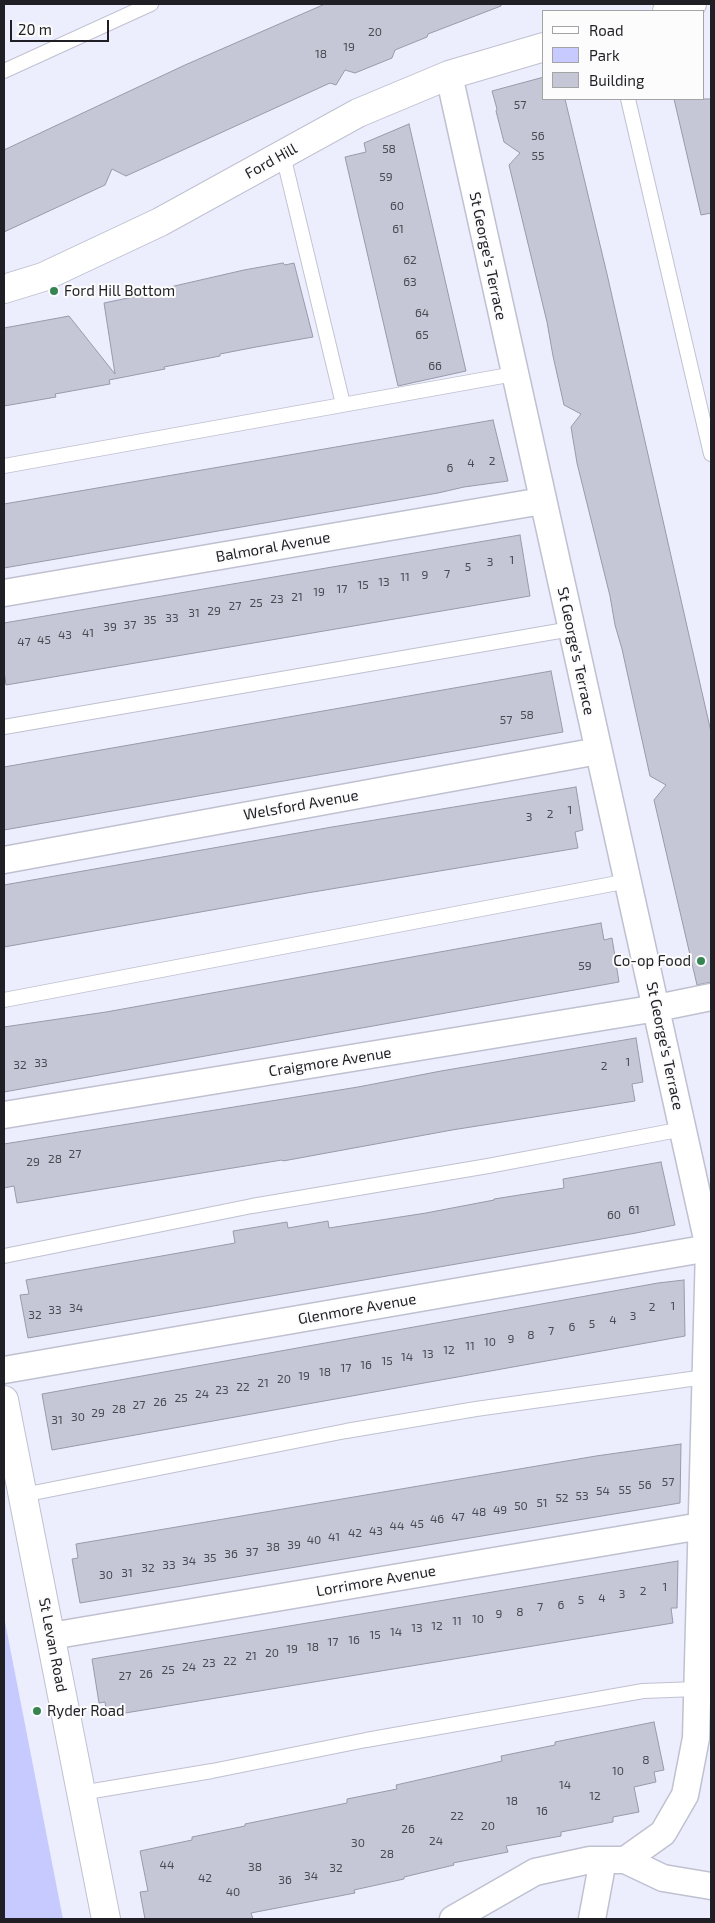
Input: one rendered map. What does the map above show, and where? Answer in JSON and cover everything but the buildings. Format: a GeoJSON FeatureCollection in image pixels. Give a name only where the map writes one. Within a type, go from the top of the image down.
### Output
{"type":"FeatureCollection","features":[{"type":"Feature","properties":{"kind":"street"},"geometry":{"type":"LineString","coordinates":[[671,10],[692,4]]}},
{"type":"Feature","properties":{"kind":"street","name":"Ford Hill"},"geometry":{"type":"LineString","coordinates":[[4,289],[44,277],[160,222],[358,113],[449,75],[542,49]]}},
{"type":"Feature","properties":{"kind":"street","name":"St George's Terrace"},"geometry":{"type":"LineString","coordinates":[[449,75],[709,1248],[696,1738],[685,1795],[663,1833],[614,1860]]}},
{"type":"Feature","properties":{"kind":"street","name":"Balmoral Avenue"},"geometry":{"type":"LineString","coordinates":[[4,593],[542,501]]}},
{"type":"Feature","properties":{"kind":"street","name":"Welsford Avenue"},"geometry":{"type":"LineString","coordinates":[[4,860],[598,751]]}},
{"type":"Feature","properties":{"kind":"street","name":"Craigmore Avenue"},"geometry":{"type":"LineString","coordinates":[[4,1115],[657,1008],[711,997]]}},
{"type":"Feature","properties":{"kind":"street","name":"Glenmore Avenue"},"geometry":{"type":"LineString","coordinates":[[4,1370],[709,1248]]}},
{"type":"Feature","properties":{"kind":"street","name":"St Levan Road"},"geometry":{"type":"LineString","coordinates":[[4,1400],[106,1919]]}},
{"type":"Feature","properties":{"kind":"street","name":"Lorrimore Avenue"},"geometry":{"type":"LineString","coordinates":[[51,1636],[701,1526]]}},
{"type":"Feature","properties":{"kind":"street"},"geometry":{"type":"LineString","coordinates":[[453,1919],[475,1913],[536,1872],[590,1860],[614,1860],[663,1878],[711,1886]]}},
{"type":"Feature","properties":{"kind":"street"},"geometry":{"type":"LineString","coordinates":[[592,1919],[614,1860]]}},
{"type":"Feature","properties":{"kind":"lane"},"geometry":{"type":"LineString","coordinates":[[4,71],[151,4]]}},
{"type":"Feature","properties":{"kind":"lane"},"geometry":{"type":"LineString","coordinates":[[628,100],[711,454]]}},
{"type":"Feature","properties":{"kind":"lane"},"geometry":{"type":"LineString","coordinates":[[283,155],[344,404]]}},
{"type":"Feature","properties":{"kind":"lane"},"geometry":{"type":"LineString","coordinates":[[4,466],[514,374]]}},
{"type":"Feature","properties":{"kind":"lane"},"geometry":{"type":"LineString","coordinates":[[4,727],[571,629]]}},
{"type":"Feature","properties":{"kind":"lane"},"geometry":{"type":"LineString","coordinates":[[4,1000],[628,880]]}},
{"type":"Feature","properties":{"kind":"lane"},"geometry":{"type":"LineString","coordinates":[[4,1256],[252,1206],[488,1166],[683,1129]]}},
{"type":"Feature","properties":{"kind":"lane"},"geometry":{"type":"LineString","coordinates":[[22,1495],[355,1430],[476,1409],[705,1377]]}},
{"type":"Feature","properties":{"kind":"lane"},"geometry":{"type":"LineString","coordinates":[[81,1793],[212,1772],[366,1740],[643,1691],[697,1690]]}},
{"type":"Feature","properties":{"kind":"green space"},"geometry":{"type":"Polygon","coordinates":[[[4,1616],[6,1627],[63,1919],[4,1919],[4,1616]]]}},
{"type":"Feature","properties":{"kind":"place","name":"Ford Hill Bottom"},"geometry":{"type":"Point","coordinates":[54,291]}},
{"type":"Feature","properties":{"kind":"place","name":"Co-op Food"},"geometry":{"type":"Point","coordinates":[701,961]}},
{"type":"Feature","properties":{"kind":"place","name":"Ryder Road"},"geometry":{"type":"Point","coordinates":[37,1711]}}]}
